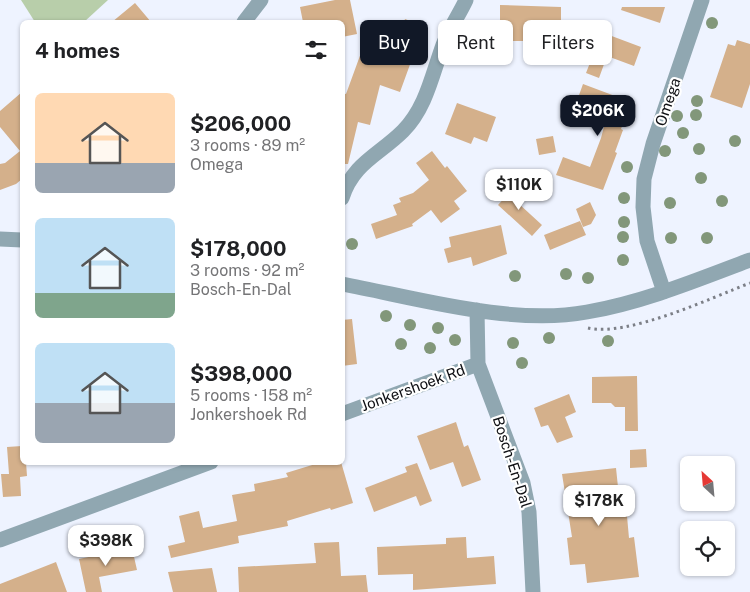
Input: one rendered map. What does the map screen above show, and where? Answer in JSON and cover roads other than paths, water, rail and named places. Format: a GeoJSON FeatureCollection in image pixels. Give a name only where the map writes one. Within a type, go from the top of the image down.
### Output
{"type":"FeatureCollection","features":[{"type":"Feature","properties":{"kind":"street"},"geometry":{"type":"LineString","coordinates":[[246,20],[261,0]]}},
{"type":"Feature","properties":{"kind":"street"},"geometry":{"type":"LineString","coordinates":[[345,190],[357,169],[403,132],[415,117],[422,105],[444,43],[466,0]]}},
{"type":"Feature","properties":{"kind":"street","name":"Omega"},"geometry":{"type":"LineString","coordinates":[[664,292],[648,241],[642,207],[644,179],[653,144],[702,0]]}},
{"type":"Feature","properties":{"kind":"street"},"geometry":{"type":"LineString","coordinates":[[0,239],[20,240]]}},
{"type":"Feature","properties":{"kind":"street"},"geometry":{"type":"LineString","coordinates":[[345,285],[477,310],[539,315],[586,312],[664,292],[750,260]]}},
{"type":"Feature","properties":{"kind":"street","name":"Jonkershoek Rd"},"geometry":{"type":"LineString","coordinates":[[345,413],[478,364],[477,310]]}},
{"type":"Feature","properties":{"kind":"street","name":"Bosch-En-Dal"},"geometry":{"type":"LineString","coordinates":[[478,364],[523,483],[529,512],[533,592]]}},
{"type":"Feature","properties":{"kind":"street"},"geometry":{"type":"LineString","coordinates":[[0,540],[202,465]]}}]}
